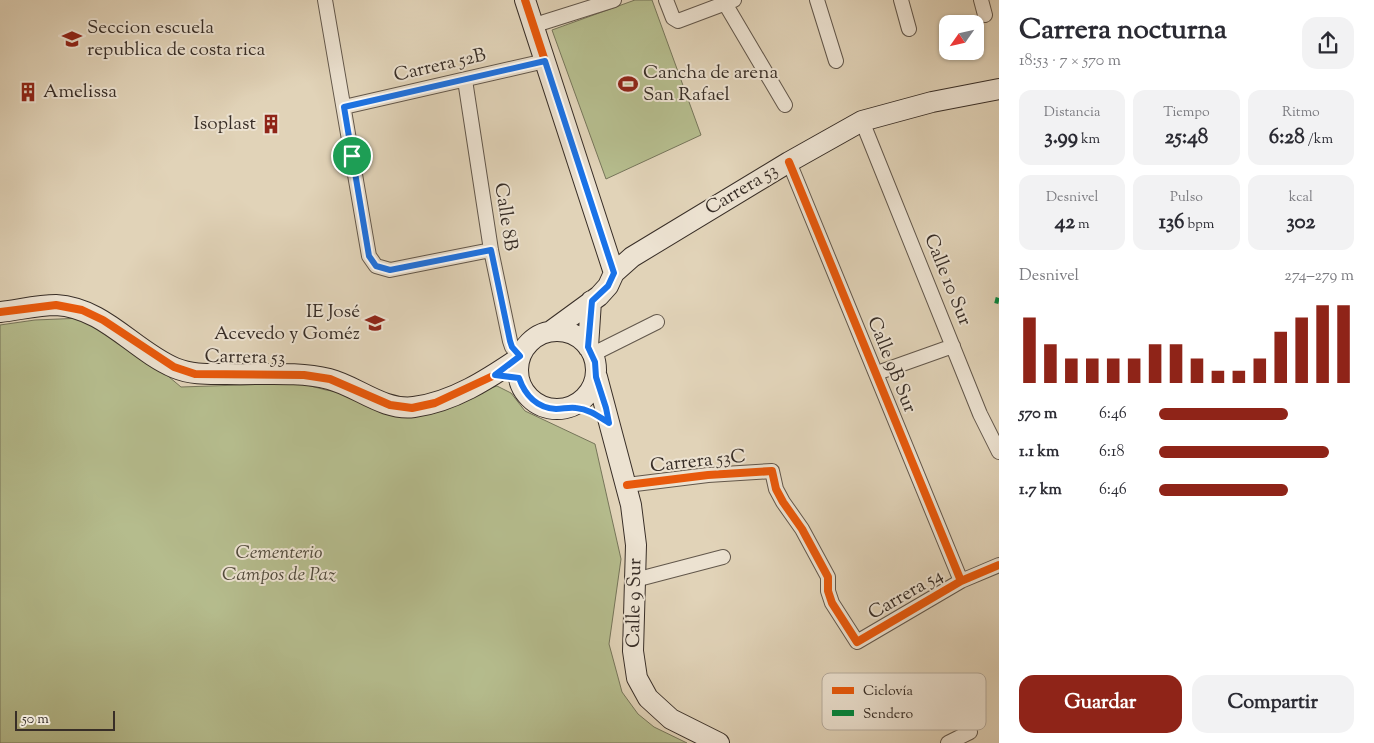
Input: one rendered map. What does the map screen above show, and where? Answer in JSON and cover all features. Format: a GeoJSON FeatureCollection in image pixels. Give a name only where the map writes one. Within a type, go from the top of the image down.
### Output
{"type":"FeatureCollection","features":[{"type":"Feature","properties":{"kind":"main road"},"geometry":{"type":"LineString","coordinates":[[525,0],[535,25],[614,273]]}},
{"type":"Feature","properties":{"kind":"main road","name":"Carrera 53"},"geometry":{"type":"LineString","coordinates":[[551,331],[592,301],[608,286],[614,273],[632,257],[789,162],[862,121],[932,102],[999,89]]}},
{"type":"Feature","properties":{"kind":"main road"},"geometry":{"type":"LineString","coordinates":[[590,351],[583,341],[568,333],[551,331],[534,338],[524,349],[520,357],[519,378],[527,394],[540,405],[558,409],[569,407],[582,400],[588,394],[596,377],[590,351],[592,301]]}},
{"type":"Feature","properties":{"kind":"main road","name":"Carrera 53"},"geometry":{"type":"LineString","coordinates":[[0,312],[56,305],[82,310],[103,320],[174,367],[195,374],[313,376],[330,379],[390,405],[412,408],[435,403],[495,375],[520,357]]}},
{"type":"Feature","properties":{"kind":"main road"},"geometry":{"type":"LineString","coordinates":[[495,375],[519,378]]}},
{"type":"Feature","properties":{"kind":"main road","name":"Calle 9 Sur"},"geometry":{"type":"LineString","coordinates":[[596,377],[627,486],[636,545],[633,651],[637,678],[648,698],[671,719],[719,743]]}},
{"type":"Feature","properties":{"kind":"main road"},"geometry":{"type":"LineString","coordinates":[[569,407],[588,410],[609,423]]}},
{"type":"Feature","properties":{"kind":"street"},"geometry":{"type":"LineString","coordinates":[[325,0],[369,256],[376,266],[390,270],[491,250]]}},
{"type":"Feature","properties":{"kind":"street"},"geometry":{"type":"LineString","coordinates":[[535,25],[614,0]]}},
{"type":"Feature","properties":{"kind":"street"},"geometry":{"type":"LineString","coordinates":[[666,0],[674,18],[678,21],[727,1],[785,105]]}},
{"type":"Feature","properties":{"kind":"street"},"geometry":{"type":"LineString","coordinates":[[816,0],[836,61]]}},
{"type":"Feature","properties":{"kind":"street"},"geometry":{"type":"LineString","coordinates":[[901,0],[908,29]]}},
{"type":"Feature","properties":{"kind":"street"},"geometry":{"type":"LineString","coordinates":[[981,0],[985,15]]}},
{"type":"Feature","properties":{"kind":"street","name":"Carrera 52B"},"geometry":{"type":"LineString","coordinates":[[344,107],[545,61]]}},
{"type":"Feature","properties":{"kind":"street","name":"Calle 8B"},"geometry":{"type":"LineString","coordinates":[[465,80],[491,250],[510,341],[520,357]]}},
{"type":"Feature","properties":{"kind":"street","name":"Calle 10 Sur"},"geometry":{"type":"LineString","coordinates":[[862,121],[980,414],[999,452]]}},
{"type":"Feature","properties":{"kind":"street","name":"Calle 9B Sur"},"geometry":{"type":"LineString","coordinates":[[789,162],[961,581]]}},
{"type":"Feature","properties":{"kind":"street"},"geometry":{"type":"LineString","coordinates":[[590,351],[657,322]]}},
{"type":"Feature","properties":{"kind":"street"},"geometry":{"type":"LineString","coordinates":[[876,373],[954,346]]}},
{"type":"Feature","properties":{"kind":"street","name":"Carrera 53C"},"geometry":{"type":"LineString","coordinates":[[627,486],[708,475],[772,471],[776,489],[782,502],[802,529],[828,576],[828,591],[832,603],[857,642]]}},
{"type":"Feature","properties":{"kind":"street"},"geometry":{"type":"LineString","coordinates":[[636,580],[723,557]]}},
{"type":"Feature","properties":{"kind":"street","name":"Carrera 54"},"geometry":{"type":"LineString","coordinates":[[857,642],[961,581],[999,565]]}},
{"type":"Feature","properties":{"kind":"street"},"geometry":{"type":"LineString","coordinates":[[948,743],[970,732]]}},
{"type":"Feature","properties":{"kind":"green space","name":"Cancha de arena San Rafael"},"geometry":{"type":"Polygon","coordinates":[[[635,0],[652,0],[701,135],[606,179],[552,30],[635,0]]]}},
{"type":"Feature","properties":{"kind":"green space","name":"Cementerio Campos de Paz"},"geometry":{"type":"Polygon","coordinates":[[[83,318],[137,350],[181,387],[299,383],[326,390],[432,408],[497,386],[511,393],[525,411],[595,444],[621,559],[609,644],[622,692],[638,714],[654,727],[687,743],[0,743],[0,325],[35,320],[83,318]]]}},
{"type":"Feature","properties":{"kind":"marked path"},"geometry":{"type":"LineString","coordinates":[[995,300],[999,301]]}},
{"type":"Feature","properties":{"kind":"cycle path"},"geometry":{"type":"LineString","coordinates":[[525,0],[545,61]]}},
{"type":"Feature","properties":{"kind":"cycle path"},"geometry":{"type":"LineString","coordinates":[[789,162],[961,581]]}},
{"type":"Feature","properties":{"kind":"cycle path"},"geometry":{"type":"LineString","coordinates":[[0,312],[56,305],[82,310],[103,320],[174,367],[195,374],[304,375],[330,379],[390,405],[412,408],[435,403],[495,375]]}},
{"type":"Feature","properties":{"kind":"cycle path"},"geometry":{"type":"LineString","coordinates":[[627,485],[708,475],[772,471],[776,489],[802,529],[828,577],[828,591],[832,603],[857,642],[961,581],[999,565]]}},
{"type":"Feature","properties":{"kind":"place","name":"Seccion escuela republica de costa rica"},"geometry":{"type":"Point","coordinates":[72,39]}},
{"type":"Feature","properties":{"kind":"place","name":"Cancha de arena San Rafael"},"geometry":{"type":"Point","coordinates":[628,84]}},
{"type":"Feature","properties":{"kind":"place","name":"Amelissa"},"geometry":{"type":"Point","coordinates":[28,92]}},
{"type":"Feature","properties":{"kind":"place","name":"Isoplast"},"geometry":{"type":"Point","coordinates":[271,124]}},
{"type":"Feature","properties":{"kind":"place","name":"IE José Acevedo y Goméz"},"geometry":{"type":"Point","coordinates":[375,323]}},
{"type":"Feature","properties":{"kind":"route"},"geometry":{"type":"LineString","coordinates":[[545,61],[614,273],[608,286],[592,301],[591,330],[588,347],[595,362],[596,377],[609,423],[588,410],[569,407],[558,409],[540,405],[527,394],[519,378],[495,375],[520,358],[520,356],[512,347],[510,341],[491,250],[390,270],[376,266],[369,256],[352,156],[344,107],[545,61]]}}]}
